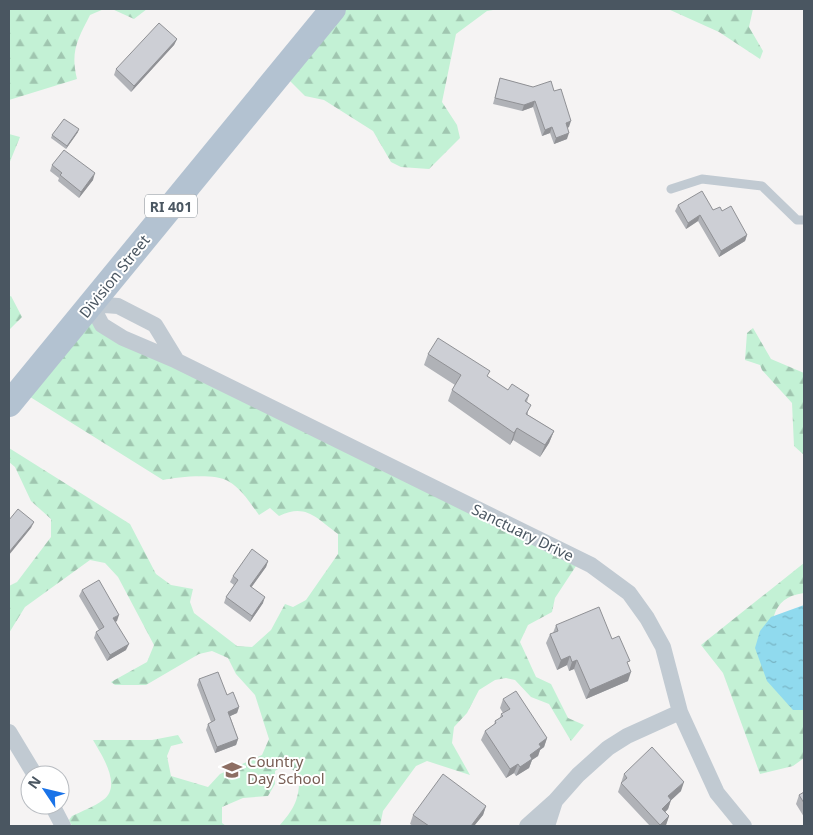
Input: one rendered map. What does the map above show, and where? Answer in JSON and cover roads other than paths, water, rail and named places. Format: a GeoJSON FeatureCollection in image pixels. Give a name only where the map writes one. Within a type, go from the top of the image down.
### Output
{"type":"FeatureCollection","features":[{"type":"Feature","properties":{"kind":"main road","name":"Division Street"},"geometry":{"type":"LineString","coordinates":[[9,404],[333,9]]}},
{"type":"Feature","properties":{"kind":"street","name":"Sanctuary Drive"},"geometry":{"type":"LineString","coordinates":[[91,304],[102,325],[123,338],[177,361],[591,565],[611,578],[634,600],[647,618],[662,647],[680,712],[717,794],[744,826]]}},
{"type":"Feature","properties":{"kind":"street"},"geometry":{"type":"LineString","coordinates":[[91,304],[118,306],[155,326],[177,361]]}},
{"type":"Feature","properties":{"kind":"street"},"geometry":{"type":"LineString","coordinates":[[527,826],[608,748],[626,736],[680,712]]}},
{"type":"Feature","properties":{"kind":"street"},"geometry":{"type":"LineString","coordinates":[[9,732],[29,765]]}},
{"type":"Feature","properties":{"kind":"street"},"geometry":{"type":"LineString","coordinates":[[548,826],[555,801]]}},
{"type":"Feature","properties":{"kind":"lane"},"geometry":{"type":"LineString","coordinates":[[671,189],[702,179],[762,186],[797,220],[804,220]]}},
{"type":"Feature","properties":{"kind":"water"},"geometry":{"type":"Polygon","coordinates":[[[804,605],[804,710],[793,710],[767,681],[755,648],[760,631],[771,617],[804,605]]]}},
{"type":"Feature","properties":{"kind":"place","name":"Country Day School"},"geometry":{"type":"Point","coordinates":[232,770]}}]}
